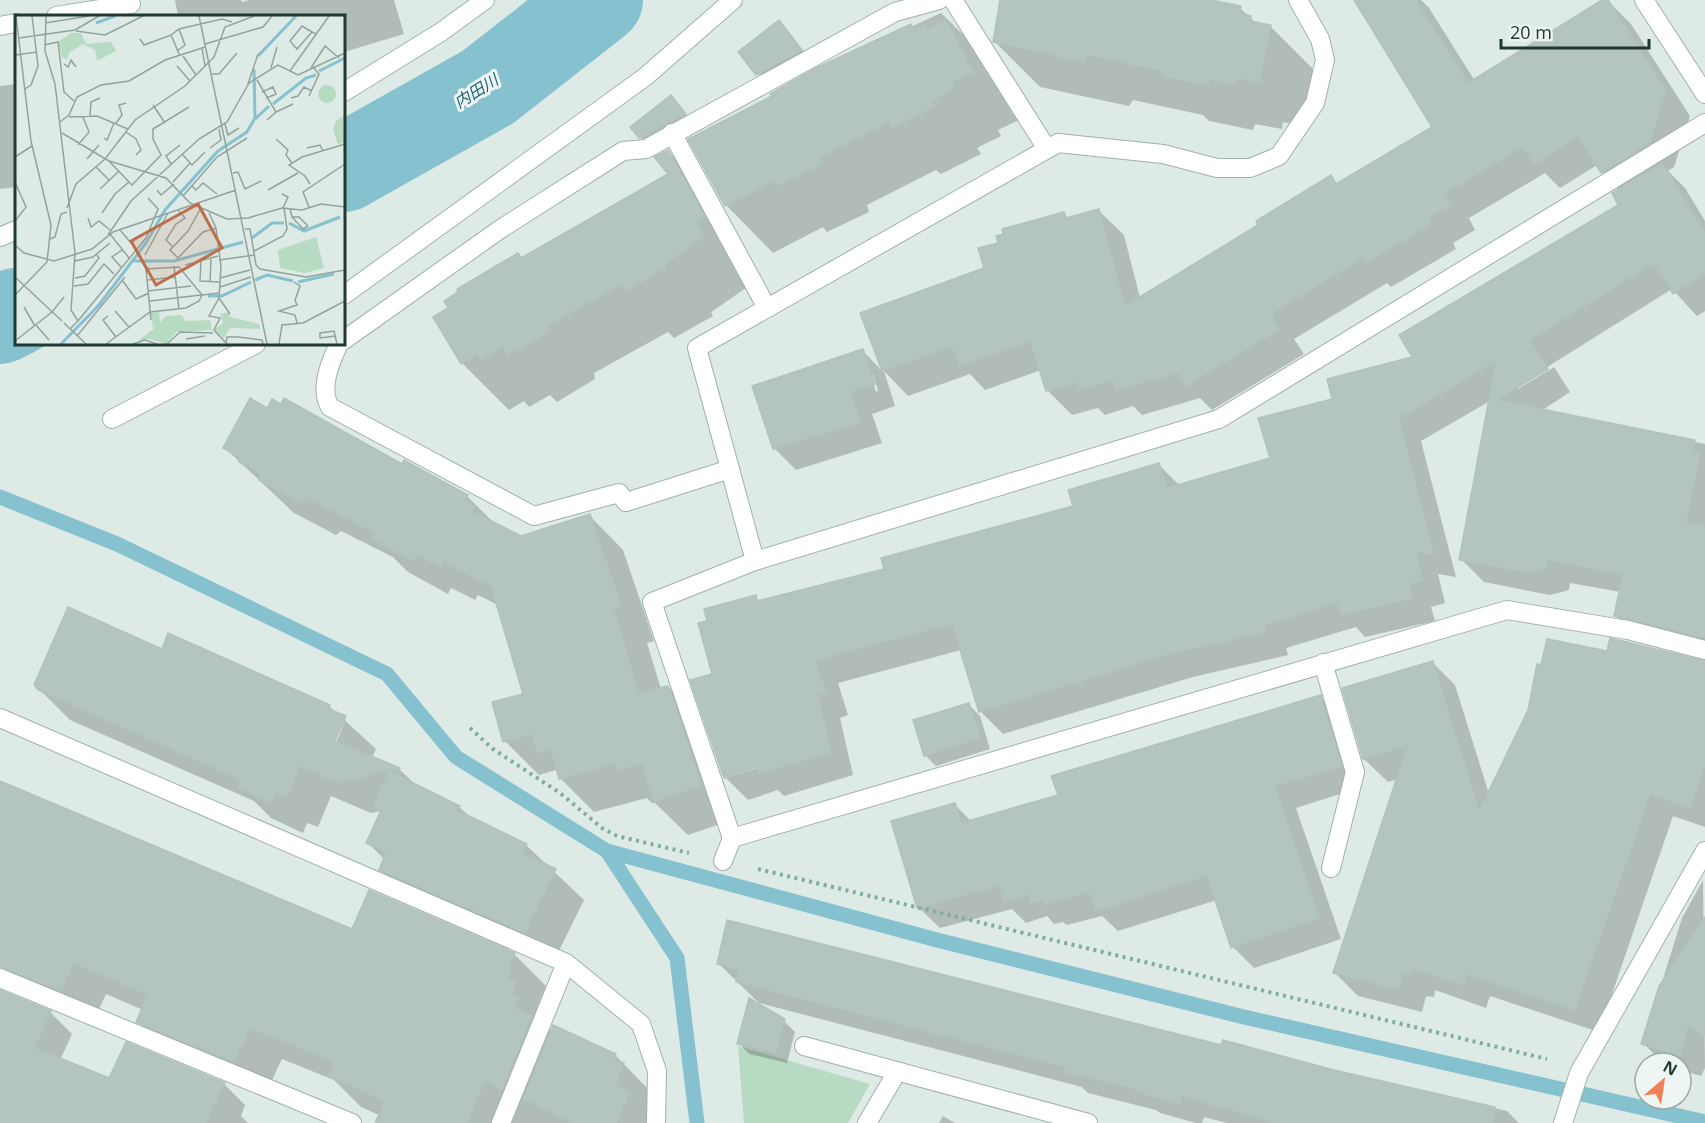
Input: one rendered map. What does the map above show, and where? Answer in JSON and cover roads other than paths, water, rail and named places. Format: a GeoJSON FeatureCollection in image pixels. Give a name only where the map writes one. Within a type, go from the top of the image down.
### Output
{"type":"FeatureCollection","features":[{"type":"Feature","properties":{"kind":"street"},"geometry":{"type":"LineString","coordinates":[[345,91],[441,32],[485,0]]}},
{"type":"Feature","properties":{"kind":"street"},"geometry":{"type":"LineString","coordinates":[[345,294],[645,77],[733,0]]}},
{"type":"Feature","properties":{"kind":"street"},"geometry":{"type":"LineString","coordinates":[[345,338],[499,230],[623,151],[646,149],[896,12],[939,0]]}},
{"type":"Feature","properties":{"kind":"street"},"geometry":{"type":"LineString","coordinates":[[953,0],[1047,149]]}},
{"type":"Feature","properties":{"kind":"street"},"geometry":{"type":"LineString","coordinates":[[755,561],[697,348],[1058,143],[1163,154],[1217,168],[1250,168],[1279,156],[1315,102],[1325,60],[1320,39],[1298,0]]}},
{"type":"Feature","properties":{"kind":"street"},"geometry":{"type":"LineString","coordinates":[[1644,0],[1705,94]]}},
{"type":"Feature","properties":{"kind":"street"},"geometry":{"type":"LineString","coordinates":[[62,15],[130,4]]}},
{"type":"Feature","properties":{"kind":"street"},"geometry":{"type":"LineString","coordinates":[[0,26],[15,23]]}},
{"type":"Feature","properties":{"kind":"street"},"geometry":{"type":"LineString","coordinates":[[723,861],[732,838],[652,602],[755,561],[1219,419],[1705,123]]}},
{"type":"Feature","properties":{"kind":"street"},"geometry":{"type":"LineString","coordinates":[[672,134],[767,308]]}},
{"type":"Feature","properties":{"kind":"street"},"geometry":{"type":"LineString","coordinates":[[0,237],[15,230]]}},
{"type":"Feature","properties":{"kind":"street"},"geometry":{"type":"LineString","coordinates":[[112,419],[254,345]]}},
{"type":"Feature","properties":{"kind":"street"},"geometry":{"type":"LineString","coordinates":[[338,345],[332,357],[326,383],[325,398],[330,407],[534,516],[619,493],[626,502],[730,469]]}},
{"type":"Feature","properties":{"kind":"street"},"geometry":{"type":"LineString","coordinates":[[732,838],[1507,610],[1628,630],[1705,650]]}},
{"type":"Feature","properties":{"kind":"street"},"geometry":{"type":"LineString","coordinates":[[1323,663],[1355,772],[1331,868]]}},
{"type":"Feature","properties":{"kind":"street"},"geometry":{"type":"LineString","coordinates":[[0,718],[566,963],[641,1024],[657,1071],[656,1123]]}},
{"type":"Feature","properties":{"kind":"street"},"geometry":{"type":"LineString","coordinates":[[1563,1123],[1581,1070],[1705,851]]}},
{"type":"Feature","properties":{"kind":"street"},"geometry":{"type":"LineString","coordinates":[[501,1123],[566,963]]}},
{"type":"Feature","properties":{"kind":"street"},"geometry":{"type":"LineString","coordinates":[[0,978],[352,1123]]}},
{"type":"Feature","properties":{"kind":"street"},"geometry":{"type":"LineString","coordinates":[[804,1046],[1088,1123]]}},
{"type":"Feature","properties":{"kind":"street"},"geometry":{"type":"LineString","coordinates":[[867,1123],[897,1072]]}},
{"type":"Feature","properties":{"kind":"waterway","name":"内田川"},"geometry":{"type":"LineString","coordinates":[[345,167],[488,87],[599,0]]}},
{"type":"Feature","properties":{"kind":"waterway","name":"内田川"},"geometry":{"type":"LineString","coordinates":[[0,320],[15,312]]}},
{"type":"Feature","properties":{"kind":"waterway"},"geometry":{"type":"LineString","coordinates":[[0,497],[117,544],[387,674],[456,757],[607,851],[937,940],[1244,1017],[1705,1122]]}},
{"type":"Feature","properties":{"kind":"waterway"},"geometry":{"type":"LineString","coordinates":[[607,851],[677,958],[697,1123]]}}]}
